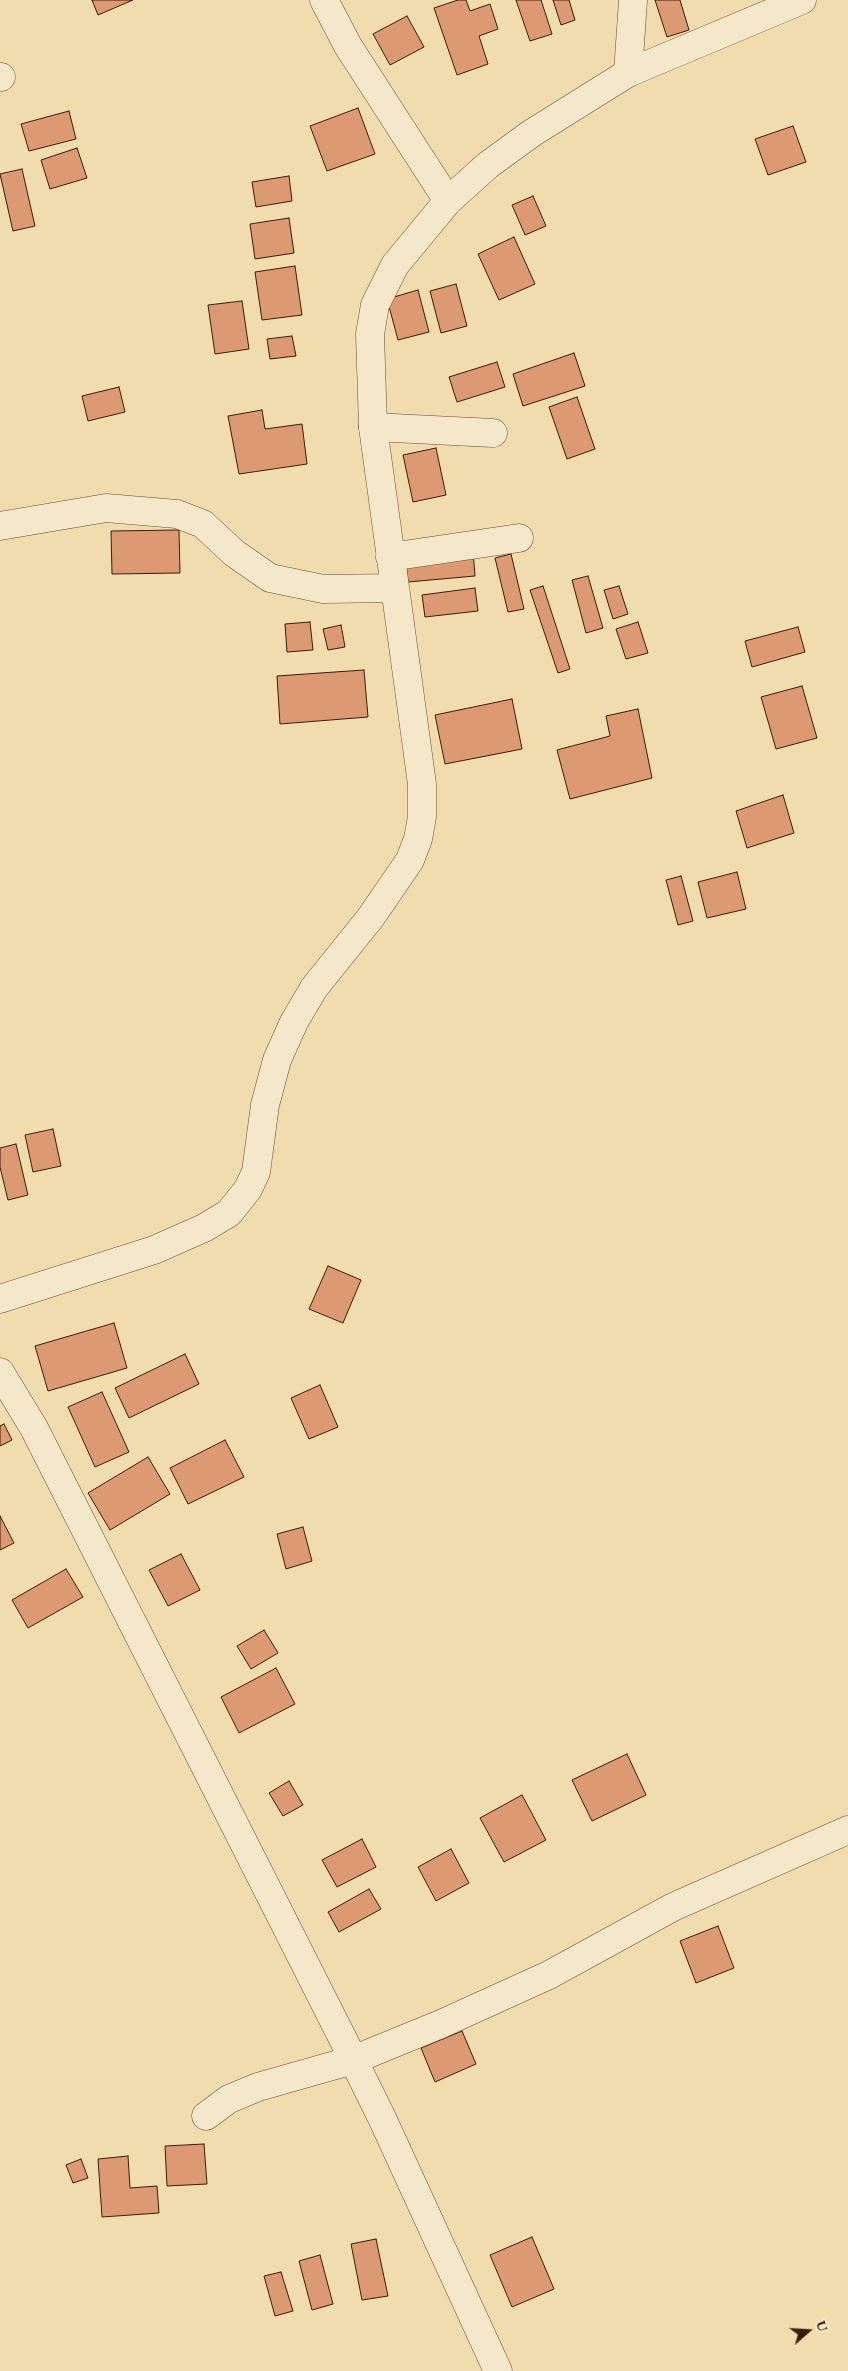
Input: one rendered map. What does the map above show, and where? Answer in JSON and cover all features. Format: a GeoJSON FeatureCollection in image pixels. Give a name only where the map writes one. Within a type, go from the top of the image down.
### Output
{"type":"FeatureCollection","features":[{"type":"Feature","properties":{"kind":"street"},"geometry":{"type":"LineString","coordinates":[[324,0],[348,46],[448,201]]}},
{"type":"Feature","properties":{"kind":"street"},"geometry":{"type":"LineString","coordinates":[[628,73],[633,0]]}},
{"type":"Feature","properties":{"kind":"street"},"geometry":{"type":"LineString","coordinates":[[0,1299],[177,1240],[229,1212],[248,1189],[256,1172],[265,1105],[277,1060],[294,1022],[314,988],[371,917],[410,860],[418,839],[422,816],[422,784],[373,427],[370,334],[375,305],[395,264],[448,201],[488,165],[532,133],[628,73],[802,0]]}},
{"type":"Feature","properties":{"kind":"street"},"geometry":{"type":"LineString","coordinates":[[373,427],[493,433]]}},
{"type":"Feature","properties":{"kind":"street"},"geometry":{"type":"LineString","coordinates":[[0,526],[106,508],[178,514],[203,524],[234,553],[270,578],[324,589],[394,588]]}},
{"type":"Feature","properties":{"kind":"street"},"geometry":{"type":"LineString","coordinates":[[390,557],[519,538]]}},
{"type":"Feature","properties":{"kind":"street"},"geometry":{"type":"LineString","coordinates":[[0,1372],[34,1428],[382,2118],[498,2371]]}},
{"type":"Feature","properties":{"kind":"street"},"geometry":{"type":"LineString","coordinates":[[206,2116],[229,2099],[258,2087],[353,2060],[549,1976],[673,1907],[848,1830]]}},
{"type":"Feature","properties":{"kind":"building"},"geometry":{"type":"Polygon","coordinates":[[[92,0],[133,0],[98,15],[92,0]]]}},
{"type":"Feature","properties":{"kind":"building"},"geometry":{"type":"Polygon","coordinates":[[[458,0],[466,0],[470,11],[490,4],[498,29],[479,36],[488,64],[457,75],[434,8],[458,0]]]}},
{"type":"Feature","properties":{"kind":"building"},"geometry":{"type":"Polygon","coordinates":[[[516,0],[541,0],[552,34],[530,41],[516,0]]]}},
{"type":"Feature","properties":{"kind":"building"},"geometry":{"type":"Polygon","coordinates":[[[553,0],[569,0],[575,20],[561,25],[553,0]]]}},
{"type":"Feature","properties":{"kind":"building"},"geometry":{"type":"Polygon","coordinates":[[[655,0],[680,0],[689,30],[667,37],[655,0]]]}},
{"type":"Feature","properties":{"kind":"building"},"geometry":{"type":"Polygon","coordinates":[[[407,16],[424,47],[390,65],[373,34],[407,16]]]}},
{"type":"Feature","properties":{"kind":"building"},"geometry":{"type":"Polygon","coordinates":[[[358,108],[375,154],[327,171],[310,126],[358,108]]]}},
{"type":"Feature","properties":{"kind":"building"},"geometry":{"type":"Polygon","coordinates":[[[69,111],[76,139],[29,151],[21,124],[69,111]]]}},
{"type":"Feature","properties":{"kind":"building"},"geometry":{"type":"Polygon","coordinates":[[[793,126],[806,162],[768,175],[755,139],[793,126]]]}},
{"type":"Feature","properties":{"kind":"building"},"geometry":{"type":"Polygon","coordinates":[[[77,148],[87,178],[50,189],[41,160],[77,148]]]}},
{"type":"Feature","properties":{"kind":"building"},"geometry":{"type":"Polygon","coordinates":[[[22,169],[35,226],[13,231],[0,174],[22,169]]]}},
{"type":"Feature","properties":{"kind":"building"},"geometry":{"type":"Polygon","coordinates":[[[289,176],[292,201],[256,207],[252,182],[289,176]]]}},
{"type":"Feature","properties":{"kind":"building"},"geometry":{"type":"Polygon","coordinates":[[[533,196],[546,226],[525,235],[512,205],[533,196]]]}},
{"type":"Feature","properties":{"kind":"building"},"geometry":{"type":"Polygon","coordinates":[[[289,218],[294,253],[255,259],[250,224],[289,218]]]}},
{"type":"Feature","properties":{"kind":"building"},"geometry":{"type":"Polygon","coordinates":[[[514,237],[535,284],[499,300],[478,254],[514,237]]]}},
{"type":"Feature","properties":{"kind":"building"},"geometry":{"type":"Polygon","coordinates":[[[295,266],[302,315],[262,320],[255,272],[295,266]]]}},
{"type":"Feature","properties":{"kind":"building"},"geometry":{"type":"Polygon","coordinates":[[[456,284],[467,326],[441,333],[430,291],[456,284]]]}},
{"type":"Feature","properties":{"kind":"building"},"geometry":{"type":"Polygon","coordinates":[[[418,290],[429,332],[398,340],[387,299],[418,290]]]}},
{"type":"Feature","properties":{"kind":"building"},"geometry":{"type":"Polygon","coordinates":[[[242,301],[249,349],[215,354],[208,305],[242,301]]]}},
{"type":"Feature","properties":{"kind":"building"},"geometry":{"type":"Polygon","coordinates":[[[292,336],[296,356],[270,359],[267,339],[292,336]]]}},
{"type":"Feature","properties":{"kind":"building"},"geometry":{"type":"Polygon","coordinates":[[[574,353],[585,386],[523,406],[513,374],[574,353]]]}},
{"type":"Feature","properties":{"kind":"building"},"geometry":{"type":"Polygon","coordinates":[[[497,362],[505,387],[457,402],[449,377],[497,362]]]}},
{"type":"Feature","properties":{"kind":"building"},"geometry":{"type":"Polygon","coordinates":[[[119,387],[125,412],[88,421],[82,396],[119,387]]]}},
{"type":"Feature","properties":{"kind":"building"},"geometry":{"type":"Polygon","coordinates":[[[577,397],[595,449],[567,459],[549,407],[577,397]]]}},
{"type":"Feature","properties":{"kind":"building"},"geometry":{"type":"Polygon","coordinates":[[[262,410],[265,429],[302,424],[307,464],[239,474],[228,416],[262,410]]]}},
{"type":"Feature","properties":{"kind":"building"},"geometry":{"type":"Polygon","coordinates":[[[436,448],[446,495],[413,502],[403,455],[436,448]]]}},
{"type":"Feature","properties":{"kind":"building"},"geometry":{"type":"Polygon","coordinates":[[[179,530],[180,573],[112,574],[111,531],[179,530]]]}},
{"type":"Feature","properties":{"kind":"building"},"geometry":{"type":"Polygon","coordinates":[[[473,551],[475,576],[408,582],[405,558],[473,551]]]}},
{"type":"Feature","properties":{"kind":"building"},"geometry":{"type":"Polygon","coordinates":[[[511,554],[524,609],[508,612],[495,558],[511,554]]]}},
{"type":"Feature","properties":{"kind":"building"},"geometry":{"type":"Polygon","coordinates":[[[588,576],[603,628],[586,633],[572,580],[588,576]]]}},
{"type":"Feature","properties":{"kind":"building"},"geometry":{"type":"Polygon","coordinates":[[[543,586],[570,669],[558,673],[530,590],[543,586]]]}},
{"type":"Feature","properties":{"kind":"building"},"geometry":{"type":"Polygon","coordinates":[[[619,586],[628,614],[613,619],[604,590],[619,586]]]}},
{"type":"Feature","properties":{"kind":"building"},"geometry":{"type":"Polygon","coordinates":[[[475,588],[478,611],[425,617],[422,595],[475,588]]]}},
{"type":"Feature","properties":{"kind":"building"},"geometry":{"type":"Polygon","coordinates":[[[310,622],[313,650],[287,652],[285,624],[310,622]]]}},
{"type":"Feature","properties":{"kind":"building"},"geometry":{"type":"Polygon","coordinates":[[[638,622],[648,653],[626,659],[616,629],[638,622]]]}},
{"type":"Feature","properties":{"kind":"building"},"geometry":{"type":"Polygon","coordinates":[[[341,625],[345,647],[328,650],[323,629],[341,625]]]}},
{"type":"Feature","properties":{"kind":"building"},"geometry":{"type":"Polygon","coordinates":[[[798,627],[805,652],[752,667],[745,641],[798,627]]]}},
{"type":"Feature","properties":{"kind":"building"},"geometry":{"type":"Polygon","coordinates":[[[364,670],[368,717],[280,724],[277,676],[364,670]]]}},
{"type":"Feature","properties":{"kind":"building"},"geometry":{"type":"Polygon","coordinates":[[[802,686],[817,738],[776,749],[761,697],[802,686]]]}},
{"type":"Feature","properties":{"kind":"building"},"geometry":{"type":"Polygon","coordinates":[[[512,699],[522,749],[445,764],[435,715],[512,699]]]}},
{"type":"Feature","properties":{"kind":"building"},"geometry":{"type":"Polygon","coordinates":[[[638,709],[652,778],[570,799],[557,750],[610,736],[606,716],[638,709]]]}},
{"type":"Feature","properties":{"kind":"building"},"geometry":{"type":"Polygon","coordinates":[[[783,795],[794,833],[747,848],[736,811],[783,795]]]}},
{"type":"Feature","properties":{"kind":"building"},"geometry":{"type":"Polygon","coordinates":[[[737,872],[746,909],[707,918],[698,882],[737,872]]]}},
{"type":"Feature","properties":{"kind":"building"},"geometry":{"type":"Polygon","coordinates":[[[681,876],[693,921],[678,925],[666,880],[681,876]]]}},
{"type":"Feature","properties":{"kind":"building"},"geometry":{"type":"Polygon","coordinates":[[[53,1129],[61,1166],[33,1172],[25,1135],[53,1129]]]}},
{"type":"Feature","properties":{"kind":"building"},"geometry":{"type":"Polygon","coordinates":[[[16,1144],[28,1195],[8,1200],[0,1167],[0,1148],[16,1144]]]}},
{"type":"Feature","properties":{"kind":"building"},"geometry":{"type":"Polygon","coordinates":[[[328,1266],[361,1280],[343,1323],[309,1309],[328,1266]]]}},
{"type":"Feature","properties":{"kind":"building"},"geometry":{"type":"Polygon","coordinates":[[[114,1323],[127,1368],[48,1391],[35,1346],[114,1323]]]}},
{"type":"Feature","properties":{"kind":"building"},"geometry":{"type":"Polygon","coordinates":[[[185,1354],[199,1384],[129,1418],[115,1388],[185,1354]]]}},
{"type":"Feature","properties":{"kind":"building"},"geometry":{"type":"Polygon","coordinates":[[[320,1385],[338,1427],[309,1439],[291,1398],[320,1385]]]}},
{"type":"Feature","properties":{"kind":"building"},"geometry":{"type":"Polygon","coordinates":[[[102,1392],[129,1452],[95,1467],[68,1407],[102,1392]]]}},
{"type":"Feature","properties":{"kind":"building"},"geometry":{"type":"Polygon","coordinates":[[[4,1424],[12,1440],[0,1446],[0,1426],[4,1424]]]}},
{"type":"Feature","properties":{"kind":"building"},"geometry":{"type":"Polygon","coordinates":[[[225,1440],[244,1477],[188,1504],[170,1468],[225,1440]]]}},
{"type":"Feature","properties":{"kind":"building"},"geometry":{"type":"Polygon","coordinates":[[[148,1457],[170,1494],[110,1530],[88,1493],[148,1457]]]}},
{"type":"Feature","properties":{"kind":"building"},"geometry":{"type":"Polygon","coordinates":[[[0,1516],[14,1543],[0,1550],[0,1516]]]}},
{"type":"Feature","properties":{"kind":"building"},"geometry":{"type":"Polygon","coordinates":[[[303,1527],[312,1561],[286,1569],[277,1534],[303,1527]]]}},
{"type":"Feature","properties":{"kind":"building"},"geometry":{"type":"Polygon","coordinates":[[[181,1554],[200,1590],[168,1606],[149,1570],[181,1554]]]}},
{"type":"Feature","properties":{"kind":"building"},"geometry":{"type":"Polygon","coordinates":[[[66,1569],[83,1597],[28,1628],[12,1600],[66,1569]]]}},
{"type":"Feature","properties":{"kind":"building"},"geometry":{"type":"Polygon","coordinates":[[[264,1630],[278,1653],[251,1669],[237,1646],[264,1630]]]}},
{"type":"Feature","properties":{"kind":"building"},"geometry":{"type":"Polygon","coordinates":[[[276,1668],[295,1704],[239,1733],[221,1697],[276,1668]]]}},
{"type":"Feature","properties":{"kind":"building"},"geometry":{"type":"Polygon","coordinates":[[[627,1754],[646,1795],[592,1821],[572,1780],[627,1754]]]}},
{"type":"Feature","properties":{"kind":"building"},"geometry":{"type":"Polygon","coordinates":[[[289,1781],[303,1805],[283,1816],[269,1793],[289,1781]]]}},
{"type":"Feature","properties":{"kind":"building"},"geometry":{"type":"Polygon","coordinates":[[[522,1795],[546,1840],[504,1862],[480,1818],[522,1795]]]}},
{"type":"Feature","properties":{"kind":"building"},"geometry":{"type":"Polygon","coordinates":[[[362,1839],[376,1867],[337,1887],[322,1860],[362,1839]]]}},
{"type":"Feature","properties":{"kind":"building"},"geometry":{"type":"Polygon","coordinates":[[[451,1849],[469,1883],[436,1901],[418,1867],[451,1849]]]}},
{"type":"Feature","properties":{"kind":"building"},"geometry":{"type":"Polygon","coordinates":[[[369,1889],[381,1909],[339,1932],[328,1912],[369,1889]]]}},
{"type":"Feature","properties":{"kind":"building"},"geometry":{"type":"Polygon","coordinates":[[[718,1926],[734,1968],[696,1983],[680,1941],[718,1926]]]}},
{"type":"Feature","properties":{"kind":"building"},"geometry":{"type":"Polygon","coordinates":[[[462,2031],[476,2064],[435,2082],[421,2048],[462,2031]]]}},
{"type":"Feature","properties":{"kind":"building"},"geometry":{"type":"Polygon","coordinates":[[[204,2144],[207,2184],[167,2186],[165,2146],[204,2144]]]}},
{"type":"Feature","properties":{"kind":"building"},"geometry":{"type":"Polygon","coordinates":[[[128,2156],[130,2188],[157,2186],[159,2213],[102,2217],[98,2159],[128,2156]]]}},
{"type":"Feature","properties":{"kind":"building"},"geometry":{"type":"Polygon","coordinates":[[[81,2159],[88,2178],[73,2183],[66,2165],[81,2159]]]}},
{"type":"Feature","properties":{"kind":"building"},"geometry":{"type":"Polygon","coordinates":[[[532,2237],[554,2289],[512,2307],[490,2255],[532,2237]]]}},
{"type":"Feature","properties":{"kind":"building"},"geometry":{"type":"Polygon","coordinates":[[[376,2239],[388,2296],[362,2300],[351,2244],[376,2239]]]}},
{"type":"Feature","properties":{"kind":"building"},"geometry":{"type":"Polygon","coordinates":[[[320,2255],[333,2304],[312,2310],[299,2261],[320,2255]]]}},
{"type":"Feature","properties":{"kind":"building"},"geometry":{"type":"Polygon","coordinates":[[[281,2272],[293,2311],[275,2316],[264,2276],[281,2272]]]}}]}
